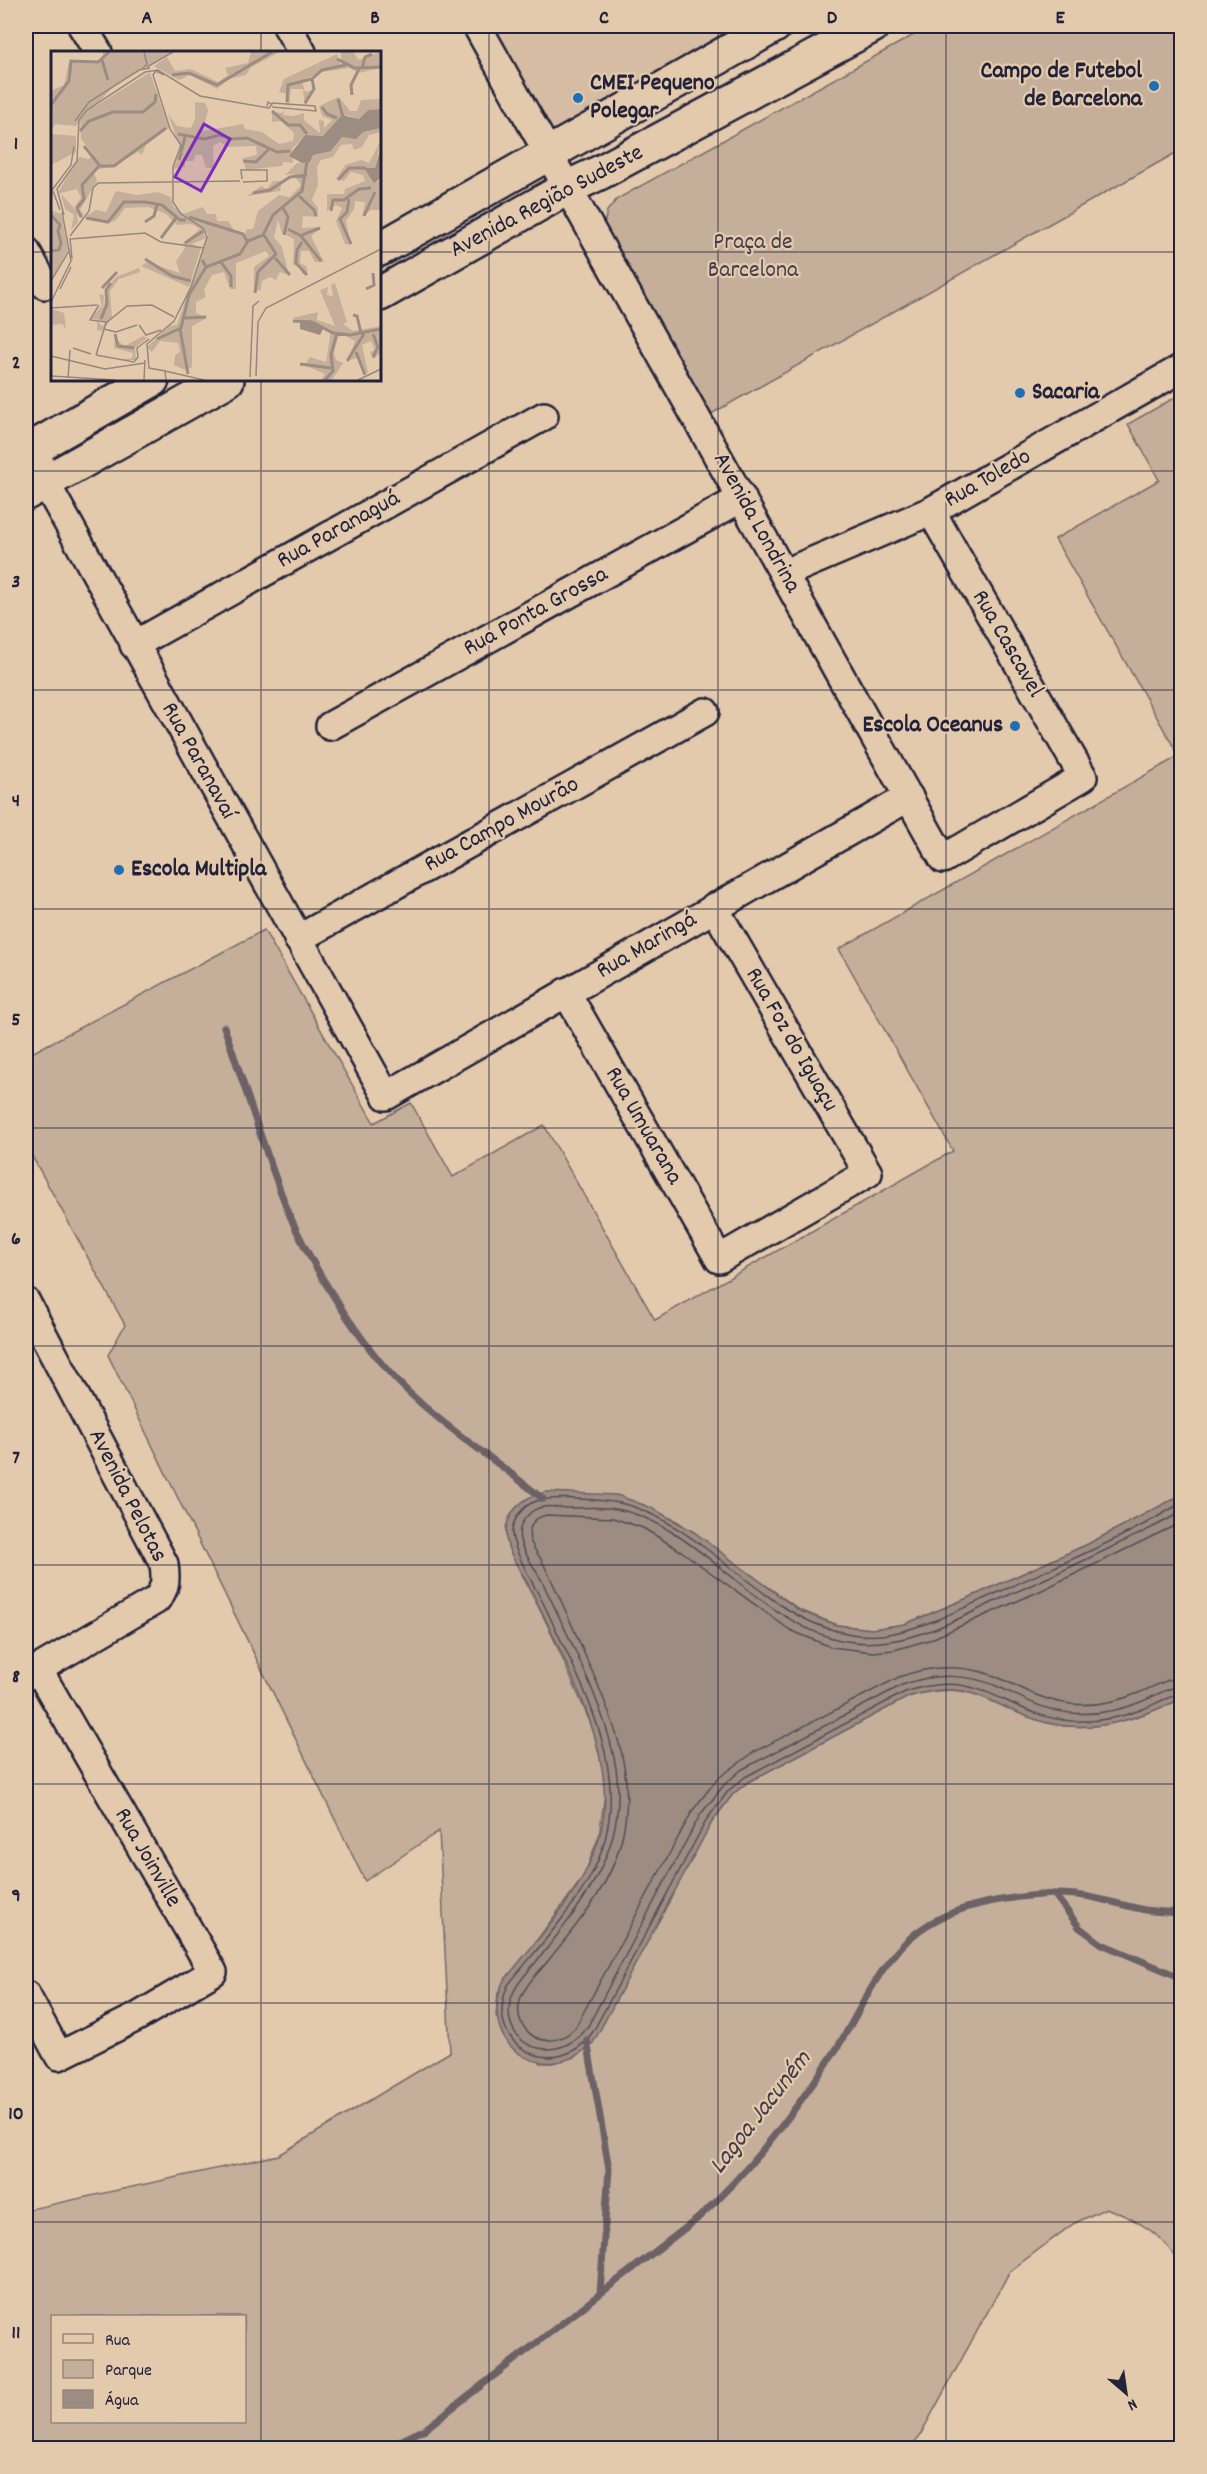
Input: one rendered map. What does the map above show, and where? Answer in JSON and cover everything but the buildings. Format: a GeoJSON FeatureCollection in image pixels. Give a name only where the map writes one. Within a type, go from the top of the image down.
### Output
{"type":"FeatureCollection","features":[{"type":"Feature","properties":{"kind":"street"},"geometry":{"type":"LineString","coordinates":[[82,26],[97,51]]}},
{"type":"Feature","properties":{"kind":"street"},"geometry":{"type":"LineString","coordinates":[[286,26],[301,51]]}},
{"type":"Feature","properties":{"kind":"street","name":"Avenida Londrina"},"geometry":{"type":"LineString","coordinates":[[477,26],[786,573],[943,859]]}},
{"type":"Feature","properties":{"kind":"street","name":"Avenida Região Sudeste"},"geometry":{"type":"LineString","coordinates":[[381,248],[774,26]]}},
{"type":"Feature","properties":{"kind":"street","name":"Avenida Região Sudeste"},"geometry":{"type":"LineString","coordinates":[[381,293],[569,187],[872,26]]}},
{"type":"Feature","properties":{"kind":"street"},"geometry":{"type":"LineString","coordinates":[[26,251],[45,285]]}},
{"type":"Feature","properties":{"kind":"street","name":"Rua Toledo"},"geometry":{"type":"LineString","coordinates":[[786,573],[931,511],[1182,368]]}},
{"type":"Feature","properties":{"kind":"street"},"geometry":{"type":"LineString","coordinates":[[26,452],[150,381]]}},
{"type":"Feature","properties":{"kind":"street"},"geometry":{"type":"LineString","coordinates":[[36,487],[225,381]]}},
{"type":"Feature","properties":{"kind":"street","name":"Rua Paranaguá"},"geometry":{"type":"LineString","coordinates":[[134,645],[544,416]]}},
{"type":"Feature","properties":{"kind":"street","name":"Rua Paranavaí"},"geometry":{"type":"LineString","coordinates":[[64,430],[39,451],[36,487],[134,645],[386,1096]]}},
{"type":"Feature","properties":{"kind":"street","name":"Rua Ponta Grossa"},"geometry":{"type":"LineString","coordinates":[[330,726],[742,498]]}},
{"type":"Feature","properties":{"kind":"street","name":"Rua Cascavel"},"geometry":{"type":"LineString","coordinates":[[931,511],[1083,777],[943,859]]}},
{"type":"Feature","properties":{"kind":"street","name":"Rua Campo Mourão"},"geometry":{"type":"LineString","coordinates":[[298,939],[705,712]]}},
{"type":"Feature","properties":{"kind":"street","name":"Rua Maringá"},"geometry":{"type":"LineString","coordinates":[[386,1096],[909,797]]}},
{"type":"Feature","properties":{"kind":"street","name":"Rua Foz do Iguaçu"},"geometry":{"type":"LineString","coordinates":[[714,907],[868,1173],[719,1259]]}},
{"type":"Feature","properties":{"kind":"street","name":"Rua Umuarana"},"geometry":{"type":"LineString","coordinates":[[566,992],[719,1259]]}},
{"type":"Feature","properties":{"kind":"street","name":"Avenida Pelotas"},"geometry":{"type":"LineString","coordinates":[[26,1302],[164,1564],[166,1578],[163,1593],[156,1600],[32,1672]]}},
{"type":"Feature","properties":{"kind":"street","name":"Rua Joinville"},"geometry":{"type":"LineString","coordinates":[[26,1995],[59,2056],[137,2017],[213,1972],[32,1672]]}},
{"type":"Feature","properties":{"kind":"shaded area","name":"CMEI Pequeno Polegar"},"geometry":{"type":"Polygon","coordinates":[[[493,26],[733,26],[688,61],[555,136],[493,26]]]}},
{"type":"Feature","properties":{"kind":"green space","name":"Praça de Barcelona"},"geometry":{"type":"Polygon","coordinates":[[[930,26],[1181,26],[1181,150],[704,418],[603,229],[607,211],[617,199],[930,26]]]}},
{"type":"Feature","properties":{"kind":"green space"},"geometry":{"type":"Polygon","coordinates":[[[1181,394],[1181,1495],[1088,1544],[975,1595],[905,1624],[872,1629],[837,1625],[800,1610],[674,1519],[546,1492],[516,1508],[506,1527],[508,1547],[549,1628],[594,1731],[604,1773],[605,1794],[599,1836],[584,1876],[498,1993],[496,2016],[541,2063],[553,2063],[575,2057],[712,1822],[733,1794],[748,1782],[908,1697],[951,1690],[967,1692],[1028,1717],[1048,1723],[1083,1727],[1133,1718],[1181,1699],[1181,2266],[1166,2245],[1140,2223],[1106,2208],[1073,2224],[1010,2271],[919,2437],[909,2448],[26,2448],[26,2210],[279,2155],[450,2052],[439,1831],[365,1881],[108,1355],[125,1325],[26,1145],[26,1056],[264,930],[374,1123],[411,1103],[453,1177],[544,1125],[655,1320],[953,1151],[839,949],[1179,756],[1055,539],[1159,480],[1128,424],[1181,394]]]}},
{"type":"Feature","properties":{"kind":"water"},"geometry":{"type":"Polygon","coordinates":[[[546,1492],[617,1495],[652,1508],[694,1532],[800,1611],[836,1625],[872,1629],[905,1624],[975,1595],[1088,1544],[1181,1495],[1181,1699],[1133,1718],[1083,1727],[1048,1723],[1028,1717],[982,1696],[967,1692],[931,1691],[908,1697],[748,1782],[733,1794],[712,1822],[593,2043],[574,2056],[554,2062],[536,2061],[520,2054],[507,2041],[499,2025],[497,2005],[503,1982],[550,1924],[579,1883],[591,1861],[604,1813],[604,1785],[600,1757],[582,1699],[532,1591],[513,1559],[506,1538],[508,1521],[517,1507],[530,1497],[546,1492]]]}},
{"type":"Feature","properties":{"kind":"waterway"},"geometry":{"type":"LineString","coordinates":[[224,1027],[290,1216],[309,1255],[348,1318],[376,1356],[406,1390],[444,1423],[543,1499]]}},
{"type":"Feature","properties":{"kind":"waterway"},"geometry":{"type":"LineString","coordinates":[[1054,1894],[1080,1928],[1102,1944],[1182,1978]]}},
{"type":"Feature","properties":{"kind":"waterway","name":"Lagoa Jacuném"},"geometry":{"type":"LineString","coordinates":[[386,2448],[425,2429],[697,2219],[716,2201],[752,2163],[800,2101],[841,2042],[884,1967],[912,1936],[929,1924],[958,1911],[990,1902],[1056,1894],[1090,1897],[1145,1910],[1182,1913]]}},
{"type":"Feature","properties":{"kind":"waterway"},"geometry":{"type":"LineString","coordinates":[[587,2040],[609,2169],[600,2293]]}},
{"type":"Feature","properties":{"kind":"place","name":"Campo de Futebol de Barcelona"},"geometry":{"type":"Point","coordinates":[1154,86]}},
{"type":"Feature","properties":{"kind":"place","name":"CMEI Pequeno Polegar"},"geometry":{"type":"Point","coordinates":[578,98]}},
{"type":"Feature","properties":{"kind":"place","name":"Sacaria"},"geometry":{"type":"Point","coordinates":[1020,393]}},
{"type":"Feature","properties":{"kind":"place","name":"Escola Oceanus"},"geometry":{"type":"Point","coordinates":[1015,726]}},
{"type":"Feature","properties":{"kind":"place","name":"Escola Multipla"},"geometry":{"type":"Point","coordinates":[119,870]}}]}
